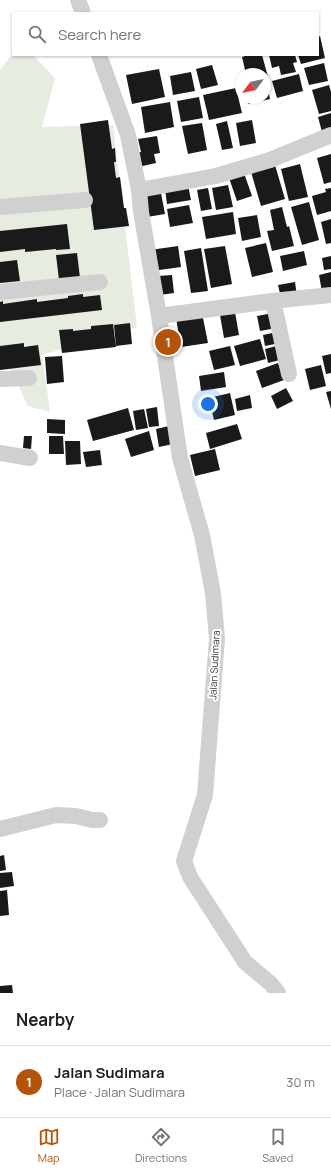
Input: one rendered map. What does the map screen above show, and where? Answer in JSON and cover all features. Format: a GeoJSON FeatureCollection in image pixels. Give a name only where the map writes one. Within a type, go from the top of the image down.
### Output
{"type":"FeatureCollection","features":[{"type":"Feature","properties":{"kind":"street"},"geometry":{"type":"LineString","coordinates":[[78,0],[83,12]]}},
{"type":"Feature","properties":{"kind":"street","name":"Jalan Sudimara"},"geometry":{"type":"LineString","coordinates":[[99,56],[128,135],[139,190],[141,212],[159,316],[180,458],[202,535],[213,593],[217,639],[205,795],[184,861],[190,877],[245,962],[271,984],[278,993]]}},
{"type":"Feature","properties":{"kind":"street"},"geometry":{"type":"LineString","coordinates":[[139,190],[216,176],[270,160],[331,135]]}},
{"type":"Feature","properties":{"kind":"street"},"geometry":{"type":"LineString","coordinates":[[0,207],[85,200]]}},
{"type":"Feature","properties":{"kind":"street"},"geometry":{"type":"LineString","coordinates":[[0,292],[100,282]]}},
{"type":"Feature","properties":{"kind":"street"},"geometry":{"type":"LineString","coordinates":[[159,316],[331,295]]}},
{"type":"Feature","properties":{"kind":"street"},"geometry":{"type":"LineString","coordinates":[[272,301],[289,374]]}},
{"type":"Feature","properties":{"kind":"street"},"geometry":{"type":"LineString","coordinates":[[0,379],[29,378]]}},
{"type":"Feature","properties":{"kind":"street"},"geometry":{"type":"LineString","coordinates":[[0,453],[30,458]]}},
{"type":"Feature","properties":{"kind":"street"},"geometry":{"type":"LineString","coordinates":[[0,829],[56,815],[76,816],[92,820],[100,820]]}},
{"type":"Feature","properties":{"kind":"shaded area"},"geometry":{"type":"Polygon","coordinates":[[[12,54],[12,56],[34,56],[55,78],[42,127],[113,125],[137,327],[42,355],[50,412],[28,406],[0,348],[0,70],[12,54]]]}},
{"type":"Feature","properties":{"kind":"building"},"geometry":{"type":"Polygon","coordinates":[[[319,36],[325,58],[301,64],[298,56],[319,56],[319,36]]]}},
{"type":"Feature","properties":{"kind":"building"},"geometry":{"type":"Polygon","coordinates":[[[262,56],[266,68],[245,68],[242,57],[262,56]]]}},
{"type":"Feature","properties":{"kind":"building"},"geometry":{"type":"Polygon","coordinates":[[[269,56],[295,56],[297,62],[293,63],[296,72],[281,75],[279,66],[272,68],[269,56]]]}},
{"type":"Feature","properties":{"kind":"building"},"geometry":{"type":"Polygon","coordinates":[[[324,63],[328,81],[309,85],[304,68],[324,63]]]}},
{"type":"Feature","properties":{"kind":"building"},"geometry":{"type":"Polygon","coordinates":[[[212,65],[218,85],[201,89],[196,69],[212,65]]]}},
{"type":"Feature","properties":{"kind":"building"},"geometry":{"type":"Polygon","coordinates":[[[159,69],[165,97],[132,104],[126,75],[159,69]]]}},
{"type":"Feature","properties":{"kind":"building"},"geometry":{"type":"Polygon","coordinates":[[[191,72],[195,91],[173,95],[170,76],[191,72]]]}},
{"type":"Feature","properties":{"kind":"building"},"geometry":{"type":"Polygon","coordinates":[[[299,74],[303,91],[277,98],[272,81],[299,74]]]}},
{"type":"Feature","properties":{"kind":"building"},"geometry":{"type":"Polygon","coordinates":[[[329,85],[331,92],[331,111],[319,114],[312,90],[329,85]]]}},
{"type":"Feature","properties":{"kind":"building"},"geometry":{"type":"Polygon","coordinates":[[[235,88],[235,104],[240,104],[242,113],[209,120],[203,95],[235,88]]]}},
{"type":"Feature","properties":{"kind":"building"},"geometry":{"type":"Polygon","coordinates":[[[199,97],[203,118],[181,122],[177,101],[199,97]]]}},
{"type":"Feature","properties":{"kind":"building"},"geometry":{"type":"Polygon","coordinates":[[[170,102],[174,127],[145,133],[141,107],[170,102]]]}},
{"type":"Feature","properties":{"kind":"building"},"geometry":{"type":"Polygon","coordinates":[[[331,113],[331,129],[322,132],[318,117],[331,113]]]}},
{"type":"Feature","properties":{"kind":"building"},"geometry":{"type":"Polygon","coordinates":[[[108,120],[112,149],[115,148],[116,162],[114,162],[116,178],[120,177],[124,208],[126,208],[129,226],[94,230],[80,124],[108,120]]]}},
{"type":"Feature","properties":{"kind":"building"},"geometry":{"type":"Polygon","coordinates":[[[252,120],[256,143],[240,146],[236,123],[252,120]]]}},
{"type":"Feature","properties":{"kind":"building"},"geometry":{"type":"Polygon","coordinates":[[[227,121],[233,148],[222,150],[216,124],[227,121]]]}},
{"type":"Feature","properties":{"kind":"building"},"geometry":{"type":"Polygon","coordinates":[[[202,123],[207,150],[188,154],[182,126],[202,123]]]}},
{"type":"Feature","properties":{"kind":"building"},"geometry":{"type":"Polygon","coordinates":[[[157,136],[160,153],[154,154],[156,163],[138,167],[135,153],[141,152],[138,139],[157,136]]]}},
{"type":"Feature","properties":{"kind":"building"},"geometry":{"type":"Polygon","coordinates":[[[331,154],[331,182],[324,184],[317,158],[331,154]]]}},
{"type":"Feature","properties":{"kind":"building"},"geometry":{"type":"Polygon","coordinates":[[[300,164],[308,197],[289,201],[281,169],[300,164]]]}},
{"type":"Feature","properties":{"kind":"building"},"geometry":{"type":"Polygon","coordinates":[[[275,165],[285,199],[261,206],[251,172],[275,165]]]}},
{"type":"Feature","properties":{"kind":"building"},"geometry":{"type":"Polygon","coordinates":[[[244,173],[252,196],[237,201],[229,178],[244,173]]]}},
{"type":"Feature","properties":{"kind":"building"},"geometry":{"type":"Polygon","coordinates":[[[188,185],[191,200],[167,204],[165,189],[188,185]]]}},
{"type":"Feature","properties":{"kind":"building"},"geometry":{"type":"Polygon","coordinates":[[[228,185],[233,207],[216,210],[212,188],[228,185]]]}},
{"type":"Feature","properties":{"kind":"building"},"geometry":{"type":"Polygon","coordinates":[[[160,188],[165,214],[147,217],[142,192],[160,188]]]}},
{"type":"Feature","properties":{"kind":"building"},"geometry":{"type":"Polygon","coordinates":[[[208,188],[212,209],[201,211],[197,190],[208,188]]]}},
{"type":"Feature","properties":{"kind":"building"},"geometry":{"type":"Polygon","coordinates":[[[331,188],[331,211],[317,215],[312,196],[326,192],[325,189],[331,188]]]}},
{"type":"Feature","properties":{"kind":"building"},"geometry":{"type":"Polygon","coordinates":[[[309,202],[319,240],[302,245],[291,207],[309,202]]]}},
{"type":"Feature","properties":{"kind":"building"},"geometry":{"type":"Polygon","coordinates":[[[189,205],[193,223],[170,227],[167,209],[189,205]]]}},
{"type":"Feature","properties":{"kind":"building"},"geometry":{"type":"Polygon","coordinates":[[[282,207],[294,246],[272,251],[267,231],[274,230],[270,210],[282,207]]]}},
{"type":"Feature","properties":{"kind":"building"},"geometry":{"type":"Polygon","coordinates":[[[233,212],[236,234],[206,239],[202,217],[233,212]]]}},
{"type":"Feature","properties":{"kind":"building"},"geometry":{"type":"Polygon","coordinates":[[[257,215],[261,237],[242,241],[238,218],[257,215]]]}},
{"type":"Feature","properties":{"kind":"building"},"geometry":{"type":"Polygon","coordinates":[[[331,219],[331,243],[326,244],[321,222],[331,219]]]}},
{"type":"Feature","properties":{"kind":"building"},"geometry":{"type":"Polygon","coordinates":[[[67,224],[70,249],[25,252],[25,249],[0,252],[0,231],[67,224]]]}},
{"type":"Feature","properties":{"kind":"building"},"geometry":{"type":"Polygon","coordinates":[[[266,243],[273,272],[252,277],[245,248],[266,243]]]}},
{"type":"Feature","properties":{"kind":"building"},"geometry":{"type":"Polygon","coordinates":[[[178,246],[181,267],[152,271],[150,250],[178,246]]]}},
{"type":"Feature","properties":{"kind":"building"},"geometry":{"type":"Polygon","coordinates":[[[225,246],[232,284],[211,288],[204,249],[225,246]]]}},
{"type":"Feature","properties":{"kind":"building"},"geometry":{"type":"Polygon","coordinates":[[[201,248],[208,291],[191,293],[184,251],[201,248]]]}},
{"type":"Feature","properties":{"kind":"building"},"geometry":{"type":"Polygon","coordinates":[[[304,251],[307,265],[283,271],[280,256],[304,251]]]}},
{"type":"Feature","properties":{"kind":"building"},"geometry":{"type":"Polygon","coordinates":[[[77,253],[80,278],[59,280],[56,255],[77,253]]]}},
{"type":"Feature","properties":{"kind":"building"},"geometry":{"type":"Polygon","coordinates":[[[331,256],[331,269],[324,270],[322,258],[331,256]]]}},
{"type":"Feature","properties":{"kind":"building"},"geometry":{"type":"Polygon","coordinates":[[[17,260],[20,281],[0,283],[0,262],[17,260]]]}},
{"type":"Feature","properties":{"kind":"building"},"geometry":{"type":"Polygon","coordinates":[[[331,272],[331,290],[322,292],[319,275],[331,272]]]}},
{"type":"Feature","properties":{"kind":"building"},"geometry":{"type":"Polygon","coordinates":[[[172,275],[174,293],[160,295],[158,276],[172,275]]]}},
{"type":"Feature","properties":{"kind":"building"},"geometry":{"type":"Polygon","coordinates":[[[295,282],[297,296],[281,298],[278,285],[295,282]]]}},
{"type":"Feature","properties":{"kind":"building"},"geometry":{"type":"Polygon","coordinates":[[[83,294],[83,297],[100,295],[102,310],[0,322],[0,302],[3,301],[3,304],[37,299],[37,302],[68,298],[68,296],[83,294]]]}},
{"type":"Feature","properties":{"kind":"building"},"geometry":{"type":"Polygon","coordinates":[[[235,312],[239,335],[224,338],[220,315],[235,312]]]}},
{"type":"Feature","properties":{"kind":"building"},"geometry":{"type":"Polygon","coordinates":[[[202,313],[208,343],[181,347],[176,318],[202,313]]]}},
{"type":"Feature","properties":{"kind":"building"},"geometry":{"type":"Polygon","coordinates":[[[273,313],[276,328],[260,331],[257,316],[273,313]]]}},
{"type":"Feature","properties":{"kind":"building"},"geometry":{"type":"Polygon","coordinates":[[[130,323],[132,344],[116,346],[114,325],[130,323]]]}},
{"type":"Feature","properties":{"kind":"building"},"geometry":{"type":"Polygon","coordinates":[[[113,324],[116,347],[62,353],[59,330],[73,329],[73,331],[91,329],[91,326],[113,324]]]}},
{"type":"Feature","properties":{"kind":"building"},"geometry":{"type":"Polygon","coordinates":[[[277,332],[280,343],[265,346],[263,335],[277,332]]]}},
{"type":"Feature","properties":{"kind":"building"},"geometry":{"type":"Polygon","coordinates":[[[260,339],[266,359],[240,366],[234,346],[260,339]]]}},
{"type":"Feature","properties":{"kind":"building"},"geometry":{"type":"Polygon","coordinates":[[[24,343],[24,347],[38,345],[41,365],[0,370],[0,346],[24,343]]]}},
{"type":"Feature","properties":{"kind":"building"},"geometry":{"type":"Polygon","coordinates":[[[280,345],[284,359],[268,363],[265,349],[280,345]]]}},
{"type":"Feature","properties":{"kind":"building"},"geometry":{"type":"Polygon","coordinates":[[[230,346],[235,365],[214,370],[209,351],[230,346]]]}},
{"type":"Feature","properties":{"kind":"building"},"geometry":{"type":"Polygon","coordinates":[[[331,354],[331,373],[326,374],[322,356],[331,354]]]}},
{"type":"Feature","properties":{"kind":"building"},"geometry":{"type":"Polygon","coordinates":[[[62,356],[64,382],[47,384],[45,357],[62,356]]]}},
{"type":"Feature","properties":{"kind":"building"},"geometry":{"type":"Polygon","coordinates":[[[278,363],[284,380],[262,388],[256,371],[278,363]]]}},
{"type":"Feature","properties":{"kind":"building"},"geometry":{"type":"Polygon","coordinates":[[[321,365],[326,386],[310,390],[305,369],[321,365]]]}},
{"type":"Feature","properties":{"kind":"building"},"geometry":{"type":"Polygon","coordinates":[[[224,372],[226,387],[201,391],[199,376],[224,372]]]}},
{"type":"Feature","properties":{"kind":"building"},"geometry":{"type":"Polygon","coordinates":[[[286,388],[293,401],[277,409],[271,396],[286,388]]]}},
{"type":"Feature","properties":{"kind":"building"},"geometry":{"type":"Polygon","coordinates":[[[331,391],[331,409],[326,392],[331,391]]]}},
{"type":"Feature","properties":{"kind":"building"},"geometry":{"type":"Polygon","coordinates":[[[230,393],[235,415],[214,420],[209,398],[230,393]]]}},
{"type":"Feature","properties":{"kind":"building"},"geometry":{"type":"Polygon","coordinates":[[[250,395],[252,408],[237,411],[235,399],[250,395]]]}},
{"type":"Feature","properties":{"kind":"building"},"geometry":{"type":"Polygon","coordinates":[[[157,407],[159,426],[149,427],[146,409],[157,407]]]}},
{"type":"Feature","properties":{"kind":"building"},"geometry":{"type":"Polygon","coordinates":[[[128,408],[134,430],[93,441],[87,420],[128,408]]]}},
{"type":"Feature","properties":{"kind":"building"},"geometry":{"type":"Polygon","coordinates":[[[144,409],[148,428],[136,430],[133,411],[144,409]]]}},
{"type":"Feature","properties":{"kind":"building"},"geometry":{"type":"Polygon","coordinates":[[[47,419],[65,420],[65,434],[47,433],[47,419]]]}},
{"type":"Feature","properties":{"kind":"building"},"geometry":{"type":"Polygon","coordinates":[[[237,424],[242,439],[210,449],[206,433],[237,424]]]}},
{"type":"Feature","properties":{"kind":"building"},"geometry":{"type":"Polygon","coordinates":[[[169,426],[173,444],[159,447],[156,429],[169,426]]]}},
{"type":"Feature","properties":{"kind":"building"},"geometry":{"type":"Polygon","coordinates":[[[149,431],[154,450],[131,457],[125,439],[149,431]]]}},
{"type":"Feature","properties":{"kind":"building"},"geometry":{"type":"Polygon","coordinates":[[[24,436],[32,436],[31,449],[23,448],[24,436]]]}},
{"type":"Feature","properties":{"kind":"building"},"geometry":{"type":"Polygon","coordinates":[[[49,436],[63,436],[64,454],[49,454],[49,436]]]}},
{"type":"Feature","properties":{"kind":"building"},"geometry":{"type":"Polygon","coordinates":[[[65,441],[80,441],[81,464],[66,465],[65,441]]]}},
{"type":"Feature","properties":{"kind":"building"},"geometry":{"type":"Polygon","coordinates":[[[215,449],[220,470],[195,476],[190,455],[215,449]]]}},
{"type":"Feature","properties":{"kind":"building"},"geometry":{"type":"Polygon","coordinates":[[[100,450],[102,465],[86,467],[83,452],[100,450]]]}},
{"type":"Feature","properties":{"kind":"building"},"geometry":{"type":"Polygon","coordinates":[[[4,855],[6,870],[0,871],[0,856],[4,855]]]}},
{"type":"Feature","properties":{"kind":"building"},"geometry":{"type":"Polygon","coordinates":[[[12,872],[14,886],[0,888],[0,873],[12,872]]]}},
{"type":"Feature","properties":{"kind":"building"},"geometry":{"type":"Polygon","coordinates":[[[7,890],[9,915],[0,916],[0,891],[7,890]]]}},
{"type":"Feature","properties":{"kind":"building"},"geometry":{"type":"Polygon","coordinates":[[[12,985],[13,993],[0,993],[0,986],[12,985]]]}},
{"type":"Feature","properties":{"kind":"place","name":"Jalan Sudimara"},"geometry":{"type":"Point","coordinates":[168,342]}}]}
